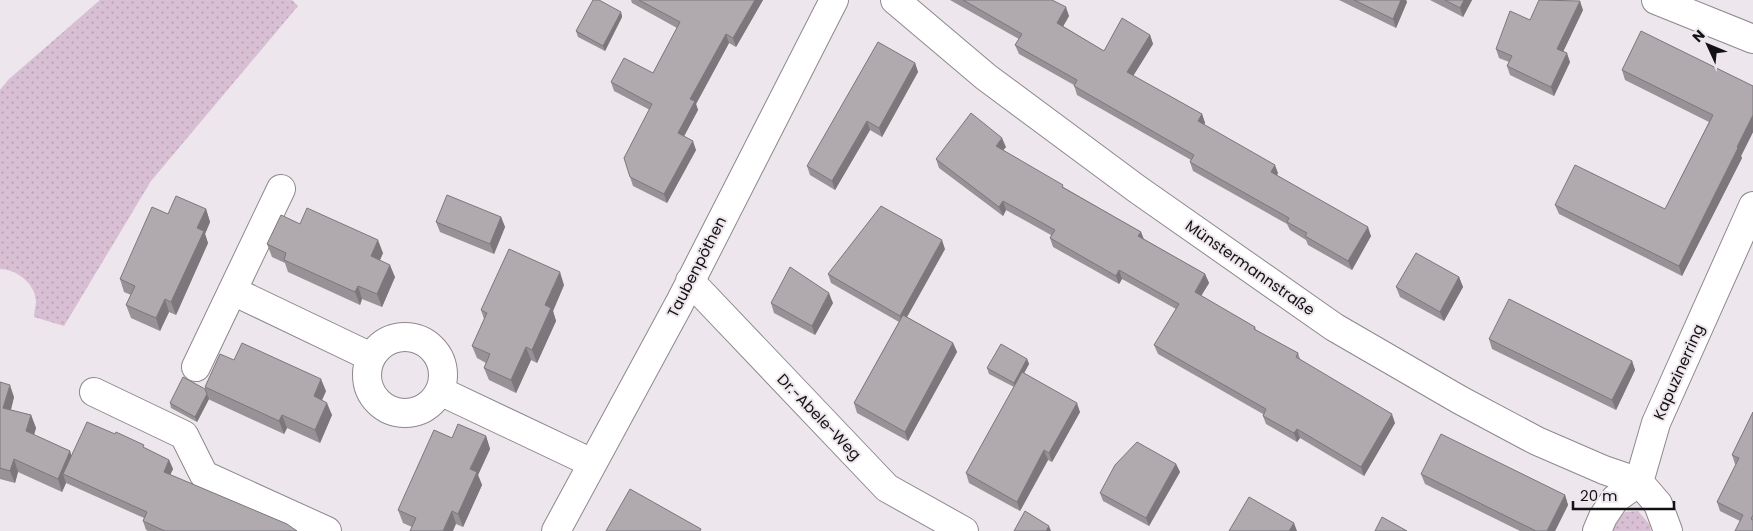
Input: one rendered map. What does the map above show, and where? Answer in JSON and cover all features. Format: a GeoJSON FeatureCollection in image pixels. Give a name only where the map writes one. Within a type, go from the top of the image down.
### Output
{"type":"FeatureCollection","features":[{"type":"Feature","properties":{"kind":"street","name":"Taubenpöthen"},"geometry":{"type":"LineString","coordinates":[[556,531],[679,304],[834,0]]}},
{"type":"Feature","properties":{"kind":"street","name":"Münstermannstraße"},"geometry":{"type":"LineString","coordinates":[[895,0],[994,82],[1136,189],[1334,327],[1460,400],[1537,441],[1604,470],[1639,482]]}},
{"type":"Feature","properties":{"kind":"street"},"geometry":{"type":"LineString","coordinates":[[1656,0],[1753,40]]}},
{"type":"Feature","properties":{"kind":"street"},"geometry":{"type":"LineString","coordinates":[[196,368],[281,189]]}},
{"type":"Feature","properties":{"kind":"street","name":"Kapuzinerring"},"geometry":{"type":"LineString","coordinates":[[1639,482],[1656,423],[1752,211]]}},
{"type":"Feature","properties":{"kind":"street","name":"Dr.-Abele-Weg"},"geometry":{"type":"LineString","coordinates":[[690,281],[887,488],[964,531]]}},
{"type":"Feature","properties":{"kind":"street"},"geometry":{"type":"LineString","coordinates":[[232,291],[371,357]]}},
{"type":"Feature","properties":{"kind":"street"},"geometry":{"type":"LineString","coordinates":[[407,336],[420,339],[431,346],[440,356],[443,368],[443,381],[440,391],[431,404],[419,411],[406,414],[392,411],[381,404],[372,394],[367,382],[367,368],[371,357],[381,344],[393,338],[407,336]]}},
{"type":"Feature","properties":{"kind":"street"},"geometry":{"type":"LineString","coordinates":[[440,391],[592,463]]}},
{"type":"Feature","properties":{"kind":"street"},"geometry":{"type":"LineString","coordinates":[[94,392],[184,435],[204,475],[327,531]]}},
{"type":"Feature","properties":{"kind":"street"},"geometry":{"type":"LineString","coordinates":[[1597,531],[1603,517],[1615,499],[1639,482],[1658,504],[1668,531]]}},
{"type":"Feature","properties":{"kind":"shaded area"},"geometry":{"type":"Polygon","coordinates":[[[100,0],[292,0],[298,6],[151,181],[64,326],[34,317],[36,301],[32,288],[18,274],[0,269],[0,90],[8,80],[100,0]]]}},
{"type":"Feature","properties":{"kind":"shaded area"},"geometry":{"type":"Polygon","coordinates":[[[1638,511],[1650,525],[1651,531],[1612,531],[1617,521],[1625,512],[1638,511]]]}},
{"type":"Feature","properties":{"kind":"building"},"geometry":{"type":"Polygon","coordinates":[[[593,0],[599,0],[621,12],[603,46],[576,31],[593,0]]]}},
{"type":"Feature","properties":{"kind":"building"},"geometry":{"type":"Polygon","coordinates":[[[639,0],[755,0],[733,38],[726,34],[690,99],[695,101],[678,133],[693,141],[664,194],[630,177],[624,158],[652,104],[611,82],[624,58],[653,73],[680,22],[639,0]]]}},
{"type":"Feature","properties":{"kind":"building"},"geometry":{"type":"Polygon","coordinates":[[[963,0],[1052,0],[1066,7],[1057,23],[1104,51],[1122,18],[1150,35],[1127,72],[1202,114],[1198,121],[1275,165],[1271,172],[1368,227],[1348,261],[1305,236],[1307,233],[1287,222],[1289,218],[1190,162],[1194,155],[1074,86],[1077,80],[1015,45],[1022,34],[963,0]]]}},
{"type":"Feature","properties":{"kind":"building"},"geometry":{"type":"Polygon","coordinates":[[[1354,0],[1401,0],[1393,19],[1354,0]]]}},
{"type":"Feature","properties":{"kind":"building"},"geometry":{"type":"Polygon","coordinates":[[[1445,0],[1464,0],[1460,8],[1445,0]]]}},
{"type":"Feature","properties":{"kind":"building"},"geometry":{"type":"Polygon","coordinates":[[[1539,0],[1580,1],[1557,49],[1567,53],[1551,87],[1507,66],[1512,56],[1496,49],[1510,11],[1530,20],[1539,0]]]}},
{"type":"Feature","properties":{"kind":"building"},"geometry":{"type":"Polygon","coordinates":[[[1641,31],[1753,86],[1753,115],[1679,266],[1555,205],[1575,165],[1665,209],[1713,115],[1622,70],[1641,31]]]}},
{"type":"Feature","properties":{"kind":"building"},"geometry":{"type":"Polygon","coordinates":[[[878,42],[915,63],[879,128],[867,121],[832,181],[807,166],[878,42]]]}},
{"type":"Feature","properties":{"kind":"building"},"geometry":{"type":"Polygon","coordinates":[[[971,113],[1002,138],[996,146],[1063,185],[1062,187],[1141,232],[1138,236],[1205,274],[1195,292],[1255,327],[1254,329],[1298,353],[1296,357],[1392,414],[1361,467],[1297,429],[1294,433],[1263,416],[1266,409],[1154,345],[1179,304],[1119,270],[1116,276],[1050,238],[1055,230],[1003,201],[999,207],[936,159],[971,113]]]}},
{"type":"Feature","properties":{"kind":"building"},"geometry":{"type":"Polygon","coordinates":[[[447,195],[501,217],[490,244],[436,222],[447,195]]]}},
{"type":"Feature","properties":{"kind":"building"},"geometry":{"type":"Polygon","coordinates":[[[176,196],[206,209],[197,228],[204,231],[171,302],[165,299],[156,318],[126,305],[135,286],[120,279],[152,207],[168,214],[176,196]]]}},
{"type":"Feature","properties":{"kind":"building"},"geometry":{"type":"Polygon","coordinates":[[[881,206],[942,240],[900,316],[828,274],[881,206]]]}},
{"type":"Feature","properties":{"kind":"building"},"geometry":{"type":"Polygon","coordinates":[[[307,208],[378,240],[371,256],[390,265],[377,294],[358,286],[355,292],[284,260],[286,253],[267,244],[281,215],[300,224],[307,208]]]}},
{"type":"Feature","properties":{"kind":"building"},"geometry":{"type":"Polygon","coordinates":[[[509,249],[560,272],[545,305],[551,308],[532,350],[526,347],[511,380],[484,368],[490,354],[472,346],[487,313],[481,310],[509,249]]]}},
{"type":"Feature","properties":{"kind":"building"},"geometry":{"type":"Polygon","coordinates":[[[1416,253],[1459,277],[1440,312],[1396,287],[1416,253]]]}},
{"type":"Feature","properties":{"kind":"building"},"geometry":{"type":"Polygon","coordinates":[[[790,267],[829,293],[812,326],[771,303],[790,267]]]}},
{"type":"Feature","properties":{"kind":"building"},"geometry":{"type":"Polygon","coordinates":[[[1509,299],[1632,361],[1612,400],[1489,339],[1509,299]]]}},
{"type":"Feature","properties":{"kind":"building"},"geometry":{"type":"Polygon","coordinates":[[[903,315],[953,343],[905,432],[854,403],[903,315]]]}},
{"type":"Feature","properties":{"kind":"building"},"geometry":{"type":"Polygon","coordinates":[[[242,343],[321,379],[314,396],[327,403],[315,430],[282,415],[279,421],[205,387],[220,354],[234,360],[242,343]]]}},
{"type":"Feature","properties":{"kind":"building"},"geometry":{"type":"Polygon","coordinates":[[[1001,344],[1027,359],[1014,383],[987,368],[1001,344]]]}},
{"type":"Feature","properties":{"kind":"building"},"geometry":{"type":"Polygon","coordinates":[[[1022,372],[1077,403],[1049,453],[1044,450],[1017,502],[966,473],[1022,372]]]}},
{"type":"Feature","properties":{"kind":"building"},"geometry":{"type":"Polygon","coordinates":[[[183,377],[205,389],[207,394],[195,417],[170,403],[183,377]]]}},
{"type":"Feature","properties":{"kind":"building"},"geometry":{"type":"Polygon","coordinates":[[[0,382],[10,385],[3,408],[31,415],[26,431],[70,451],[58,479],[14,459],[10,471],[0,468],[0,382]]]}},
{"type":"Feature","properties":{"kind":"building"},"geometry":{"type":"Polygon","coordinates":[[[1753,412],[1753,515],[1751,519],[1753,520],[1753,531],[1735,531],[1743,515],[1717,502],[1739,458],[1732,455],[1753,412]]]}},
{"type":"Feature","properties":{"kind":"building"},"geometry":{"type":"Polygon","coordinates":[[[87,422],[115,434],[116,432],[144,445],[143,447],[169,460],[164,472],[287,524],[297,531],[165,531],[143,521],[147,512],[63,474],[87,422]]]}},
{"type":"Feature","properties":{"kind":"building"},"geometry":{"type":"Polygon","coordinates":[[[458,424],[486,436],[470,469],[477,472],[458,514],[452,511],[443,531],[410,531],[416,518],[398,510],[434,430],[452,438],[458,424]]]}},
{"type":"Feature","properties":{"kind":"building"},"geometry":{"type":"Polygon","coordinates":[[[1441,434],[1565,495],[1547,531],[1536,531],[1421,474],[1441,434]]]}},
{"type":"Feature","properties":{"kind":"building"},"geometry":{"type":"Polygon","coordinates":[[[1137,442],[1176,464],[1146,518],[1100,493],[1115,465],[1137,442]]]}},
{"type":"Feature","properties":{"kind":"building"},"geometry":{"type":"Polygon","coordinates":[[[630,489],[701,529],[700,531],[606,531],[630,489]]]}},
{"type":"Feature","properties":{"kind":"building"},"geometry":{"type":"Polygon","coordinates":[[[1249,497],[1294,523],[1289,531],[1229,531],[1249,497]]]}},
{"type":"Feature","properties":{"kind":"building"},"geometry":{"type":"Polygon","coordinates":[[[1025,511],[1049,526],[1046,531],[1014,531],[1025,511]]]}},
{"type":"Feature","properties":{"kind":"building"},"geometry":{"type":"Polygon","coordinates":[[[1382,517],[1407,531],[1375,531],[1382,517]]]}}]}
